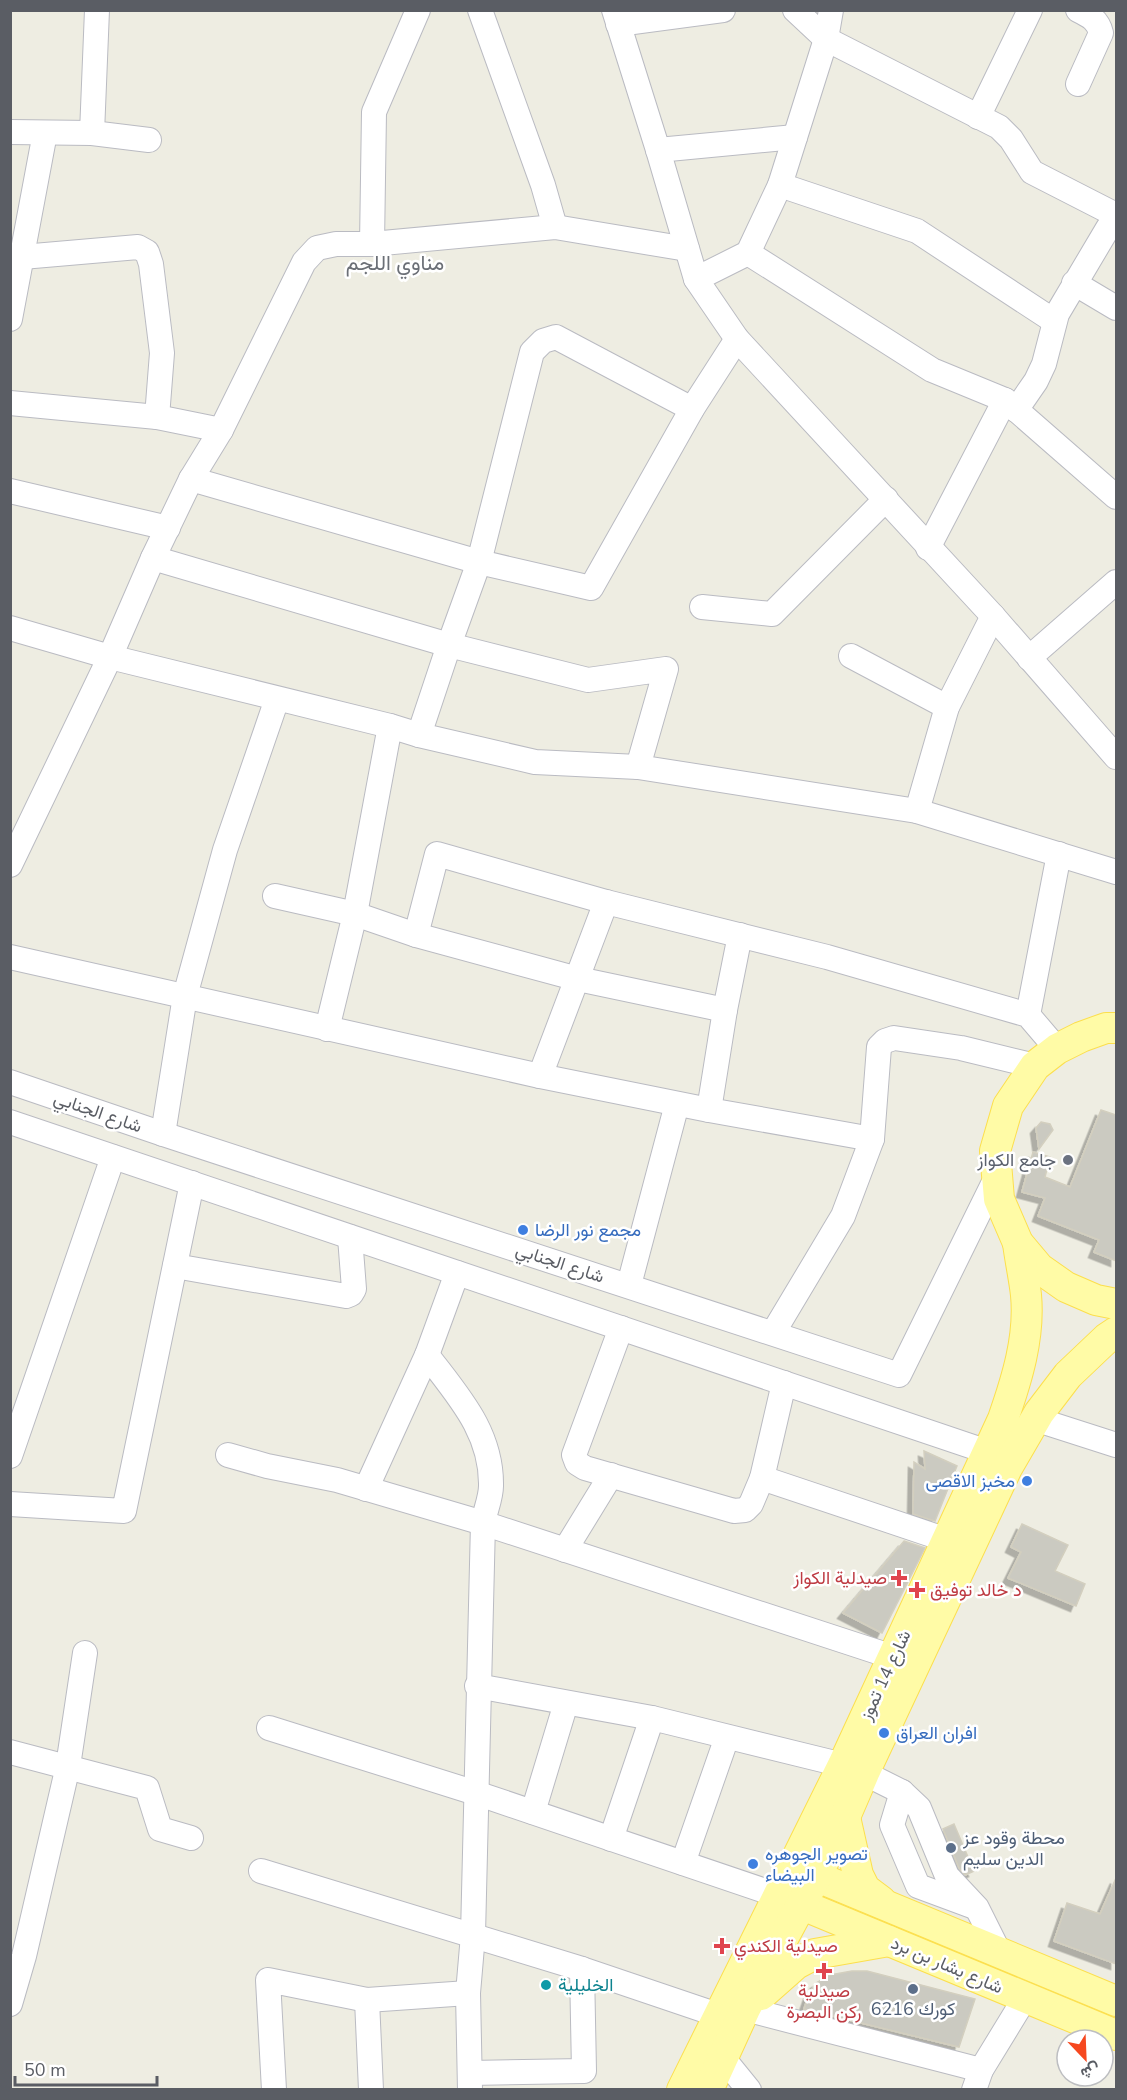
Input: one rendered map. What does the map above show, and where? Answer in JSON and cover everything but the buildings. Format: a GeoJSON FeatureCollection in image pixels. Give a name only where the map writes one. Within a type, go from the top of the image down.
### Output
{"type":"FeatureCollection","features":[{"type":"Feature","properties":{"kind":"main road"},"geometry":{"type":"LineString","coordinates":[[1113,1027],[1081,1036],[1046,1058],[1008,1106],[995,1152],[999,1199],[1018,1243],[1039,1268],[1066,1287],[1096,1300],[1116,1304]]}},
{"type":"Feature","properties":{"kind":"main road","name":"شارع 14 تموز"},"geometry":{"type":"LineString","coordinates":[[804,1871],[845,1818],[853,1769],[893,1657],[1003,1419],[1017,1379],[1024,1343],[1026,1296],[1018,1243]]}},
{"type":"Feature","properties":{"kind":"main road","name":"شارع 14 تموز"},"geometry":{"type":"LineString","coordinates":[[682,2090],[731,2012],[1007,1468],[1035,1419],[1068,1375],[1116,1332]]}},
{"type":"Feature","properties":{"kind":"main road"},"geometry":{"type":"LineString","coordinates":[[845,1818],[854,1862],[865,1889],[891,1908]]}},
{"type":"Feature","properties":{"kind":"main road","name":"شارع بشار بن برد"},"geometry":{"type":"LineString","coordinates":[[804,1871],[1116,2001]]}},
{"type":"Feature","properties":{"kind":"main road","name":"شارع بشار بن برد"},"geometry":{"type":"LineString","coordinates":[[789,1900],[1116,2035]]}},
{"type":"Feature","properties":{"kind":"main road"},"geometry":{"type":"LineString","coordinates":[[731,2012],[796,1964],[815,1954],[890,1941]]}},
{"type":"Feature","properties":{"kind":"main road","name":"شارع 14 تموز"},"geometry":{"type":"LineString","coordinates":[[708,2090],[723,2058],[731,2012]]}},
{"type":"Feature","properties":{"kind":"street"},"geometry":{"type":"LineString","coordinates":[[92,133],[97,10]]}},
{"type":"Feature","properties":{"kind":"street"},"geometry":{"type":"LineString","coordinates":[[372,244],[374,112],[418,10]]}},
{"type":"Feature","properties":{"kind":"street"},"geometry":{"type":"LineString","coordinates":[[480,10],[543,185],[555,227]]}},
{"type":"Feature","properties":{"kind":"street"},"geometry":{"type":"LineString","coordinates":[[723,10],[616,17],[696,279],[737,339],[993,616],[1116,757]]}},
{"type":"Feature","properties":{"kind":"street"},"geometry":{"type":"LineString","coordinates":[[795,10],[826,39],[999,127],[1011,139],[1032,172],[1116,215]]}},
{"type":"Feature","properties":{"kind":"street"},"geometry":{"type":"LineString","coordinates":[[696,279],[748,253],[780,184],[826,39],[831,10]]}},
{"type":"Feature","properties":{"kind":"street"},"geometry":{"type":"LineString","coordinates":[[978,117],[1030,10]]}},
{"type":"Feature","properties":{"kind":"street"},"geometry":{"type":"LineString","coordinates":[[1078,10],[1093,18],[1101,33],[1078,84]]}},
{"type":"Feature","properties":{"kind":"street"},"geometry":{"type":"LineString","coordinates":[[10,132],[92,133],[149,140]]}},
{"type":"Feature","properties":{"kind":"street"},"geometry":{"type":"LineString","coordinates":[[11,316],[45,133]]}},
{"type":"Feature","properties":{"kind":"street"},"geometry":{"type":"LineString","coordinates":[[658,150],[795,137]]}},
{"type":"Feature","properties":{"kind":"street"},"geometry":{"type":"LineString","coordinates":[[780,184],[917,231],[1054,321]]}},
{"type":"Feature","properties":{"kind":"street"},"geometry":{"type":"LineString","coordinates":[[928,548],[1010,405],[1036,381],[1044,364],[1054,321],[1074,283],[1108,228],[1116,220]]}},
{"type":"Feature","properties":{"kind":"street"},"geometry":{"type":"LineString","coordinates":[[10,865],[110,657],[153,558],[191,479],[221,429],[304,262],[317,248],[336,244],[372,244],[555,227],[687,249]]}},
{"type":"Feature","properties":{"kind":"street"},"geometry":{"type":"LineString","coordinates":[[22,257],[138,247],[147,252],[151,264],[162,352],[157,417]]}},
{"type":"Feature","properties":{"kind":"street"},"geometry":{"type":"LineString","coordinates":[[748,253],[932,370],[1010,405],[1116,497]]}},
{"type":"Feature","properties":{"kind":"street"},"geometry":{"type":"LineString","coordinates":[[1074,283],[1116,308]]}},
{"type":"Feature","properties":{"kind":"street"},"geometry":{"type":"LineString","coordinates":[[419,735],[448,645],[479,562],[532,352],[543,340],[556,338],[692,409]]}},
{"type":"Feature","properties":{"kind":"street"},"geometry":{"type":"LineString","coordinates":[[191,479],[479,562],[591,588],[692,409],[737,339]]}},
{"type":"Feature","properties":{"kind":"street"},"geometry":{"type":"LineString","coordinates":[[10,403],[157,417],[221,429]]}},
{"type":"Feature","properties":{"kind":"street"},"geometry":{"type":"LineString","coordinates":[[10,491],[168,528]]}},
{"type":"Feature","properties":{"kind":"street"},"geometry":{"type":"LineString","coordinates":[[702,607],[772,614],[886,499]]}},
{"type":"Feature","properties":{"kind":"street"},"geometry":{"type":"LineString","coordinates":[[153,558],[448,645],[588,680],[666,669],[638,766]]}},
{"type":"Feature","properties":{"kind":"street"},"geometry":{"type":"LineString","coordinates":[[1029,658],[1116,582]]}},
{"type":"Feature","properties":{"kind":"street"},"geometry":{"type":"LineString","coordinates":[[917,811],[946,707],[993,616]]}},
{"type":"Feature","properties":{"kind":"street"},"geometry":{"type":"LineString","coordinates":[[10,628],[110,657],[535,762],[638,766],[917,811],[1116,872]]}},
{"type":"Feature","properties":{"kind":"street"},"geometry":{"type":"LineString","coordinates":[[851,656],[946,707]]}},
{"type":"Feature","properties":{"kind":"street"},"geometry":{"type":"LineString","coordinates":[[164,1134],[185,996],[225,850],[277,699]]}},
{"type":"Feature","properties":{"kind":"street"},"geometry":{"type":"LineString","coordinates":[[327,1029],[355,914],[390,726]]}},
{"type":"Feature","properties":{"kind":"street"},"geometry":{"type":"LineString","coordinates":[[416,935],[437,854],[606,902],[827,957],[1028,1015]]}},
{"type":"Feature","properties":{"kind":"street"},"geometry":{"type":"LineString","coordinates":[[773,1333],[843,1216],[872,1138],[879,1047],[885,1041],[894,1038],[1046,1058],[1028,1015],[1059,854]]}},
{"type":"Feature","properties":{"kind":"street"},"geometry":{"type":"LineString","coordinates":[[274,896],[355,914],[416,935],[578,979],[725,1010]]}},
{"type":"Feature","properties":{"kind":"street"},"geometry":{"type":"LineString","coordinates":[[540,1076],[606,902]]}},
{"type":"Feature","properties":{"kind":"street"},"geometry":{"type":"LineString","coordinates":[[709,1110],[740,935]]}},
{"type":"Feature","properties":{"kind":"street"},"geometry":{"type":"LineString","coordinates":[[10,957],[540,1076],[709,1110],[872,1138]]}},
{"type":"Feature","properties":{"kind":"street","name":"شارع الجنابي"},"geometry":{"type":"LineString","coordinates":[[10,1082],[899,1375],[997,1176]]}},
{"type":"Feature","properties":{"kind":"street"},"geometry":{"type":"LineString","coordinates":[[629,1286],[677,1104]]}},
{"type":"Feature","properties":{"kind":"street","name":"شارع الجنابي"},"geometry":{"type":"LineString","coordinates":[[10,1122],[988,1452]]}},
{"type":"Feature","properties":{"kind":"street"},"geometry":{"type":"LineString","coordinates":[[10,1456],[114,1157]]}},
{"type":"Feature","properties":{"kind":"street"},"geometry":{"type":"LineString","coordinates":[[10,1504],[124,1511],[192,1184]]}},
{"type":"Feature","properties":{"kind":"street"},"geometry":{"type":"LineString","coordinates":[[175,1266],[346,1296],[354,1289],[350,1236]]}},
{"type":"Feature","properties":{"kind":"street"},"geometry":{"type":"LineString","coordinates":[[366,1489],[427,1355],[458,1273]]}},
{"type":"Feature","properties":{"kind":"street"},"geometry":{"type":"LineString","coordinates":[[621,1328],[574,1455],[577,1463],[585,1468],[734,1511],[745,1510],[751,1504],[762,1478],[784,1383]]}},
{"type":"Feature","properties":{"kind":"street"},"geometry":{"type":"LineString","coordinates":[[427,1355],[478,1425],[490,1467],[491,1488],[483,1522],[477,1686],[473,1935],[468,1994],[470,2081],[584,2080],[582,1969]]}},
{"type":"Feature","properties":{"kind":"street"},"geometry":{"type":"LineString","coordinates":[[1035,1419],[1116,1445]]}},
{"type":"Feature","properties":{"kind":"street"},"geometry":{"type":"LineString","coordinates":[[228,1455],[267,1466],[337,1480],[483,1522],[893,1657]]}},
{"type":"Feature","properties":{"kind":"street"},"geometry":{"type":"LineString","coordinates":[[565,1550],[611,1475]]}},
{"type":"Feature","properties":{"kind":"street"},"geometry":{"type":"LineString","coordinates":[[762,1478],[947,1540]]}},
{"type":"Feature","properties":{"kind":"street"},"geometry":{"type":"LineString","coordinates":[[10,2004],[24,1956],[68,1766],[85,1653]]}},
{"type":"Feature","properties":{"kind":"street"},"geometry":{"type":"LineString","coordinates":[[477,1686],[652,1718],[853,1769],[902,1792],[919,1808],[947,1876],[977,1908],[999,1952]]}},
{"type":"Feature","properties":{"kind":"street"},"geometry":{"type":"LineString","coordinates":[[533,1812],[566,1703]]}},
{"type":"Feature","properties":{"kind":"street"},"geometry":{"type":"LineString","coordinates":[[611,1839],[652,1718]]}},
{"type":"Feature","properties":{"kind":"street"},"geometry":{"type":"LineString","coordinates":[[269,1728],[476,1793],[789,1900]]}},
{"type":"Feature","properties":{"kind":"street"},"geometry":{"type":"LineString","coordinates":[[683,1863],[727,1737]]}},
{"type":"Feature","properties":{"kind":"street"},"geometry":{"type":"LineString","coordinates":[[10,1752],[147,1788],[160,1828],[191,1838]]}},
{"type":"Feature","properties":{"kind":"street"},"geometry":{"type":"LineString","coordinates":[[261,1871],[582,1969],[977,2080],[1025,1998]]}},
{"type":"Feature","properties":{"kind":"street"},"geometry":{"type":"LineString","coordinates":[[274,2090],[268,1980],[367,2000],[468,1994]]}},
{"type":"Feature","properties":{"kind":"street"},"geometry":{"type":"LineString","coordinates":[[367,2000],[370,2090]]}},
{"type":"Feature","properties":{"kind":"street"},"geometry":{"type":"LineString","coordinates":[[723,2058],[749,2090]]}},
{"type":"Feature","properties":{"kind":"place","name":"جامع الكواز"},"geometry":{"type":"Point","coordinates":[1068,1160]}},
{"type":"Feature","properties":{"kind":"place","name":"مجمع نور الرضا"},"geometry":{"type":"Point","coordinates":[523,1230]}},
{"type":"Feature","properties":{"kind":"place","name":"مخبز الاقصى"},"geometry":{"type":"Point","coordinates":[1027,1481]}},
{"type":"Feature","properties":{"kind":"place","name":"صيدلية الكواز"},"geometry":{"type":"Point","coordinates":[899,1578]}},
{"type":"Feature","properties":{"kind":"place","name":"د خالد توفيق"},"geometry":{"type":"Point","coordinates":[917,1590]}},
{"type":"Feature","properties":{"kind":"place","name":"افران العراق"},"geometry":{"type":"Point","coordinates":[884,1733]}},
{"type":"Feature","properties":{"kind":"place","name":"محطة وقود عز الدين سليم"},"geometry":{"type":"Point","coordinates":[951,1848]}},
{"type":"Feature","properties":{"kind":"place","name":"تصوير الجوهره البيضاء"},"geometry":{"type":"Point","coordinates":[753,1864]}},
{"type":"Feature","properties":{"kind":"place","name":"صيدلية الكندي"},"geometry":{"type":"Point","coordinates":[722,1946]}},
{"type":"Feature","properties":{"kind":"place","name":"صيدلية ركن البصرة"},"geometry":{"type":"Point","coordinates":[824,1971]}},
{"type":"Feature","properties":{"kind":"place","name":"الخليلية"},"geometry":{"type":"Point","coordinates":[546,1985]}},
{"type":"Feature","properties":{"kind":"place","name":"كورك 6216"},"geometry":{"type":"Point","coordinates":[913,1989]}},
{"type":"Feature","properties":{"kind":"district","name":"مناوي اللجم"},"geometry":{"type":"Point","coordinates":[395,263]}}]}
